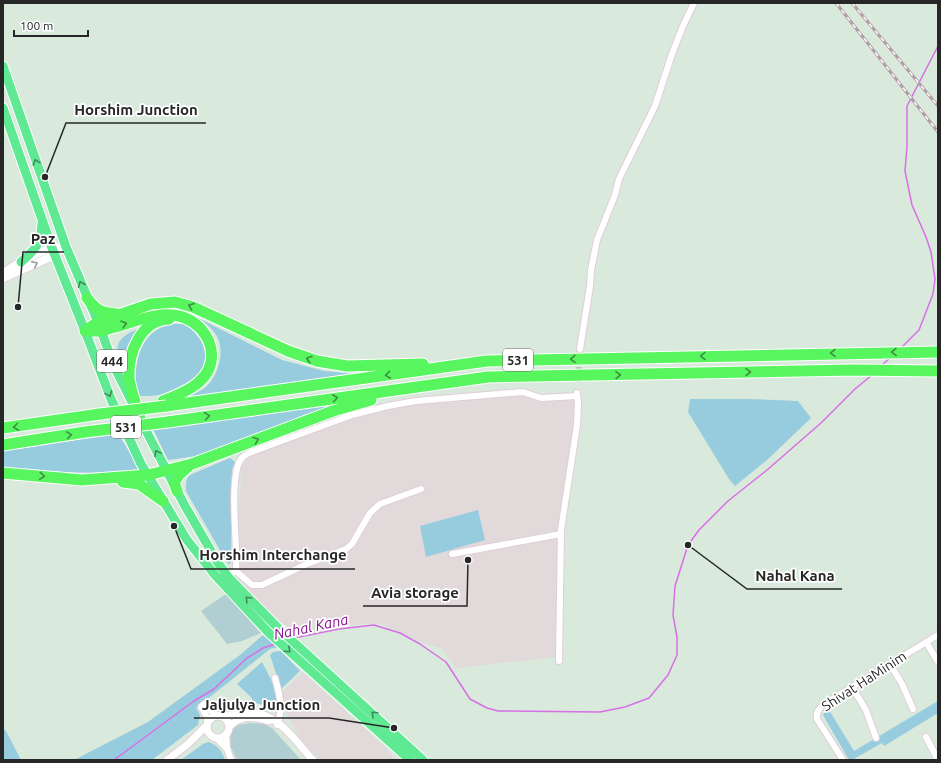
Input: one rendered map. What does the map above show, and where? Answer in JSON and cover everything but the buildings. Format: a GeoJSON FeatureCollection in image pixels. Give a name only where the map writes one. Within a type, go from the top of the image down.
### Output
{"type":"FeatureCollection","features":[{"type":"Feature","properties":{"kind":"highway"},"geometry":{"type":"LineString","coordinates":[[87,298],[94,308],[109,313],[123,314]]}},
{"type":"Feature","properties":{"kind":"highway"},"geometry":{"type":"LineString","coordinates":[[85,331],[123,314],[151,304],[167,302],[184,304],[211,314],[301,356],[316,361],[347,366],[487,361]]}},
{"type":"Feature","properties":{"kind":"highway"},"geometry":{"type":"LineString","coordinates":[[99,326],[168,314],[188,318],[205,333],[210,345],[212,356],[210,367],[205,375],[188,391],[164,403]]}},
{"type":"Feature","properties":{"kind":"highway"},"geometry":{"type":"LineString","coordinates":[[140,418],[129,379],[132,354],[137,339],[151,326],[166,319],[181,320],[197,325]]}},
{"type":"Feature","properties":{"kind":"highway","name":"531"},"geometry":{"type":"LineString","coordinates":[[3,428],[82,417],[164,403],[487,361],[872,352],[938,352]]}},
{"type":"Feature","properties":{"kind":"highway","name":"531"},"geometry":{"type":"LineString","coordinates":[[3,445],[85,432],[168,422],[488,377],[854,370],[938,371]]}},
{"type":"Feature","properties":{"kind":"highway"},"geometry":{"type":"LineString","coordinates":[[82,480],[148,475],[166,471],[192,464],[231,450],[352,404],[400,393],[488,377]]}},
{"type":"Feature","properties":{"kind":"highway"},"geometry":{"type":"LineString","coordinates":[[177,491],[174,482],[178,475],[192,464]]}},
{"type":"Feature","properties":{"kind":"highway"},"geometry":{"type":"LineString","coordinates":[[3,473],[140,484],[163,501]]}},
{"type":"Feature","properties":{"kind":"main road","name":"444"},"geometry":{"type":"LineString","coordinates":[[3,66],[66,247],[114,366],[166,471],[218,563],[227,576],[272,629],[308,668],[410,760]]}},
{"type":"Feature","properties":{"kind":"main road","name":"444"},"geometry":{"type":"LineString","coordinates":[[3,108],[54,252],[111,399],[141,464],[187,540],[215,575],[272,629],[314,661],[420,760]]}},
{"type":"Feature","properties":{"kind":"main road"},"geometry":{"type":"LineString","coordinates":[[4,276],[32,253],[38,245],[41,239],[43,221]]}},
{"type":"Feature","properties":{"kind":"main road"},"geometry":{"type":"LineString","coordinates":[[4,276],[66,247]]}},
{"type":"Feature","properties":{"kind":"main road"},"geometry":{"type":"LineString","coordinates":[[21,262],[54,252]]}},
{"type":"Feature","properties":{"kind":"main road"},"geometry":{"type":"LineString","coordinates":[[393,744],[400,760]]}},
{"type":"Feature","properties":{"kind":"street"},"geometry":{"type":"LineString","coordinates":[[580,349],[590,286],[591,270],[598,240],[615,196],[619,179],[655,106],[675,47],[694,3]]}},
{"type":"Feature","properties":{"kind":"street"},"geometry":{"type":"LineString","coordinates":[[421,489],[375,507],[352,544],[346,549],[307,564],[262,585],[252,585],[236,571],[234,537],[235,483],[237,468],[244,456],[352,416],[388,406],[423,401],[523,392],[541,398],[577,394],[578,404],[576,425],[561,534],[559,661]]}},
{"type":"Feature","properties":{"kind":"street"},"geometry":{"type":"LineString","coordinates":[[231,450],[244,456]]}},
{"type":"Feature","properties":{"kind":"street"},"geometry":{"type":"LineString","coordinates":[[452,554],[561,534]]}},
{"type":"Feature","properties":{"kind":"street"},"geometry":{"type":"LineString","coordinates":[[227,576],[236,571]]}},
{"type":"Feature","properties":{"kind":"street","name":"Shivat HaMinim"},"geometry":{"type":"LineString","coordinates":[[843,760],[818,719],[817,715],[819,709],[824,704],[938,635]]}},
{"type":"Feature","properties":{"kind":"street"},"geometry":{"type":"LineString","coordinates":[[926,642],[938,662]]}},
{"type":"Feature","properties":{"kind":"street"},"geometry":{"type":"LineString","coordinates":[[890,664],[902,684],[913,709]]}},
{"type":"Feature","properties":{"kind":"street"},"geometry":{"type":"LineString","coordinates":[[275,678],[281,704],[278,724]]}},
{"type":"Feature","properties":{"kind":"street"},"geometry":{"type":"LineString","coordinates":[[852,687],[866,710],[876,738]]}},
{"type":"Feature","properties":{"kind":"street"},"geometry":{"type":"LineString","coordinates":[[228,752],[228,722],[213,713],[204,704],[201,707],[207,717],[207,732],[224,744],[231,760]]}},
{"type":"Feature","properties":{"kind":"street"},"geometry":{"type":"LineString","coordinates":[[167,760],[188,744],[212,717],[254,713],[265,715],[278,724],[313,760]]}},
{"type":"Feature","properties":{"kind":"street"},"geometry":{"type":"LineString","coordinates":[[188,744],[198,739],[222,737],[235,721],[250,718],[264,719],[278,724]]}},
{"type":"Feature","properties":{"kind":"street"},"geometry":{"type":"LineString","coordinates":[[926,737],[938,760]]}},
{"type":"Feature","properties":{"kind":"shaded area"},"geometry":{"type":"Polygon","coordinates":[[[198,318],[282,360],[324,371],[355,374],[186,398],[204,389],[210,383],[220,360],[221,353],[218,337],[204,322],[198,318]]]}},
{"type":"Feature","properties":{"kind":"shaded area"},"geometry":{"type":"Polygon","coordinates":[[[173,324],[185,324],[195,333],[202,343],[205,352],[201,370],[194,378],[172,391],[160,395],[138,396],[136,373],[140,351],[152,334],[161,328],[173,324]]]}},
{"type":"Feature","properties":{"kind":"shaded area"},"geometry":{"type":"Polygon","coordinates":[[[138,329],[129,343],[123,358],[122,375],[117,352],[119,342],[123,337],[138,329]]]}},
{"type":"Feature","properties":{"kind":"shaded area"},"geometry":{"type":"Polygon","coordinates":[[[522,394],[575,398],[575,418],[560,517],[557,657],[456,668],[441,648],[423,643],[382,624],[362,624],[338,627],[297,635],[261,604],[237,579],[239,569],[236,537],[241,480],[240,468],[250,455],[365,414],[393,407],[420,403],[522,394]]]}},
{"type":"Feature","properties":{"kind":"shaded area"},"geometry":{"type":"Polygon","coordinates":[[[366,398],[306,414],[250,438],[196,456],[168,460],[153,429],[366,398]]]}},
{"type":"Feature","properties":{"kind":"shaded area"},"geometry":{"type":"Polygon","coordinates":[[[690,399],[798,401],[811,418],[767,460],[735,486],[729,479],[688,412],[690,399]]]}},
{"type":"Feature","properties":{"kind":"shaded area"},"geometry":{"type":"Polygon","coordinates":[[[118,434],[141,470],[89,473],[3,468],[3,451],[118,434]]]}},
{"type":"Feature","properties":{"kind":"shaded area"},"geometry":{"type":"Polygon","coordinates":[[[230,458],[235,462],[232,469],[231,563],[228,564],[186,491],[186,484],[190,475],[230,458]]]}},
{"type":"Feature","properties":{"kind":"shaded area"},"geometry":{"type":"Polygon","coordinates":[[[478,510],[485,540],[426,557],[420,526],[478,510]]]}},
{"type":"Feature","properties":{"kind":"shaded area"},"geometry":{"type":"Polygon","coordinates":[[[226,594],[261,633],[242,641],[227,644],[201,611],[226,594]]]}},
{"type":"Feature","properties":{"kind":"shaded area"},"geometry":{"type":"Polygon","coordinates":[[[263,635],[278,647],[270,649],[196,708],[200,715],[198,725],[152,760],[74,760],[148,722],[240,655],[263,635]]]}},
{"type":"Feature","properties":{"kind":"shaded area"},"geometry":{"type":"Polygon","coordinates":[[[281,651],[300,671],[281,689],[270,655],[273,652],[281,651]]]}},
{"type":"Feature","properties":{"kind":"shaded area"},"geometry":{"type":"Polygon","coordinates":[[[262,662],[275,689],[275,706],[271,707],[252,702],[252,698],[237,684],[262,662]]]}},
{"type":"Feature","properties":{"kind":"shaded area"},"geometry":{"type":"Polygon","coordinates":[[[303,672],[390,752],[394,760],[321,760],[303,742],[286,713],[282,692],[303,672]]]}},
{"type":"Feature","properties":{"kind":"shaded area"},"geometry":{"type":"Polygon","coordinates":[[[938,701],[938,713],[884,746],[882,743],[852,760],[849,760],[823,715],[829,710],[854,751],[938,701]]]}},
{"type":"Feature","properties":{"kind":"shaded area"},"geometry":{"type":"Polygon","coordinates":[[[250,723],[264,724],[272,728],[301,760],[237,760],[230,745],[231,731],[238,725],[250,723]]]}},
{"type":"Feature","properties":{"kind":"shaded area"},"geometry":{"type":"Polygon","coordinates":[[[3,728],[6,731],[21,760],[3,760],[3,728]]]}},
{"type":"Feature","properties":{"kind":"shaded area"},"geometry":{"type":"Polygon","coordinates":[[[208,742],[219,749],[225,760],[181,760],[203,744],[208,742]]]}},
{"type":"Feature","properties":{"kind":"waterway","name":"Nahal Kana"},"geometry":{"type":"LineString","coordinates":[[900,349],[919,330],[933,294],[935,279],[931,252],[912,205],[905,171],[907,146],[907,106],[938,46]]}},
{"type":"Feature","properties":{"kind":"waterway","name":"Nahal Kana"},"geometry":{"type":"LineString","coordinates":[[882,365],[890,358]]}},
{"type":"Feature","properties":{"kind":"waterway","name":"Nahal Kana"},"geometry":{"type":"LineString","coordinates":[[294,638],[339,629],[374,625],[400,633],[420,644],[446,662],[470,699],[487,708],[498,711],[600,712],[625,707],[649,698],[668,675],[677,655],[677,637],[673,615],[675,586],[688,545],[699,530],[728,501],[767,470],[821,423],[855,389],[872,375]]}},
{"type":"Feature","properties":{"kind":"waterway","name":"Nahal Kana"},"geometry":{"type":"LineString","coordinates":[[114,760],[194,701],[214,689],[247,658],[263,648],[275,644]]}},
{"type":"Feature","properties":{"kind":"tunnel"},"geometry":{"type":"LineString","coordinates":[[578,382],[580,349]]}},
{"type":"Feature","properties":{"kind":"railway"},"geometry":{"type":"LineString","coordinates":[[836,3],[938,132]]}},
{"type":"Feature","properties":{"kind":"railway"},"geometry":{"type":"LineString","coordinates":[[852,3],[938,106]]}},
{"type":"Feature","properties":{"kind":"place","name":"Horshim Junction"},"geometry":{"type":"Point","coordinates":[45,177]}},
{"type":"Feature","properties":{"kind":"place","name":"Paz"},"geometry":{"type":"Point","coordinates":[18,307]}},
{"type":"Feature","properties":{"kind":"place","name":"Horshim Interchange"},"geometry":{"type":"Point","coordinates":[174,526]}},
{"type":"Feature","properties":{"kind":"place","name":"Nahal Kana"},"geometry":{"type":"Point","coordinates":[688,545]}},
{"type":"Feature","properties":{"kind":"place","name":"Avia storage"},"geometry":{"type":"Point","coordinates":[468,560]}},
{"type":"Feature","properties":{"kind":"place","name":"Jaljulya Junction"},"geometry":{"type":"Point","coordinates":[394,728]}}]}
